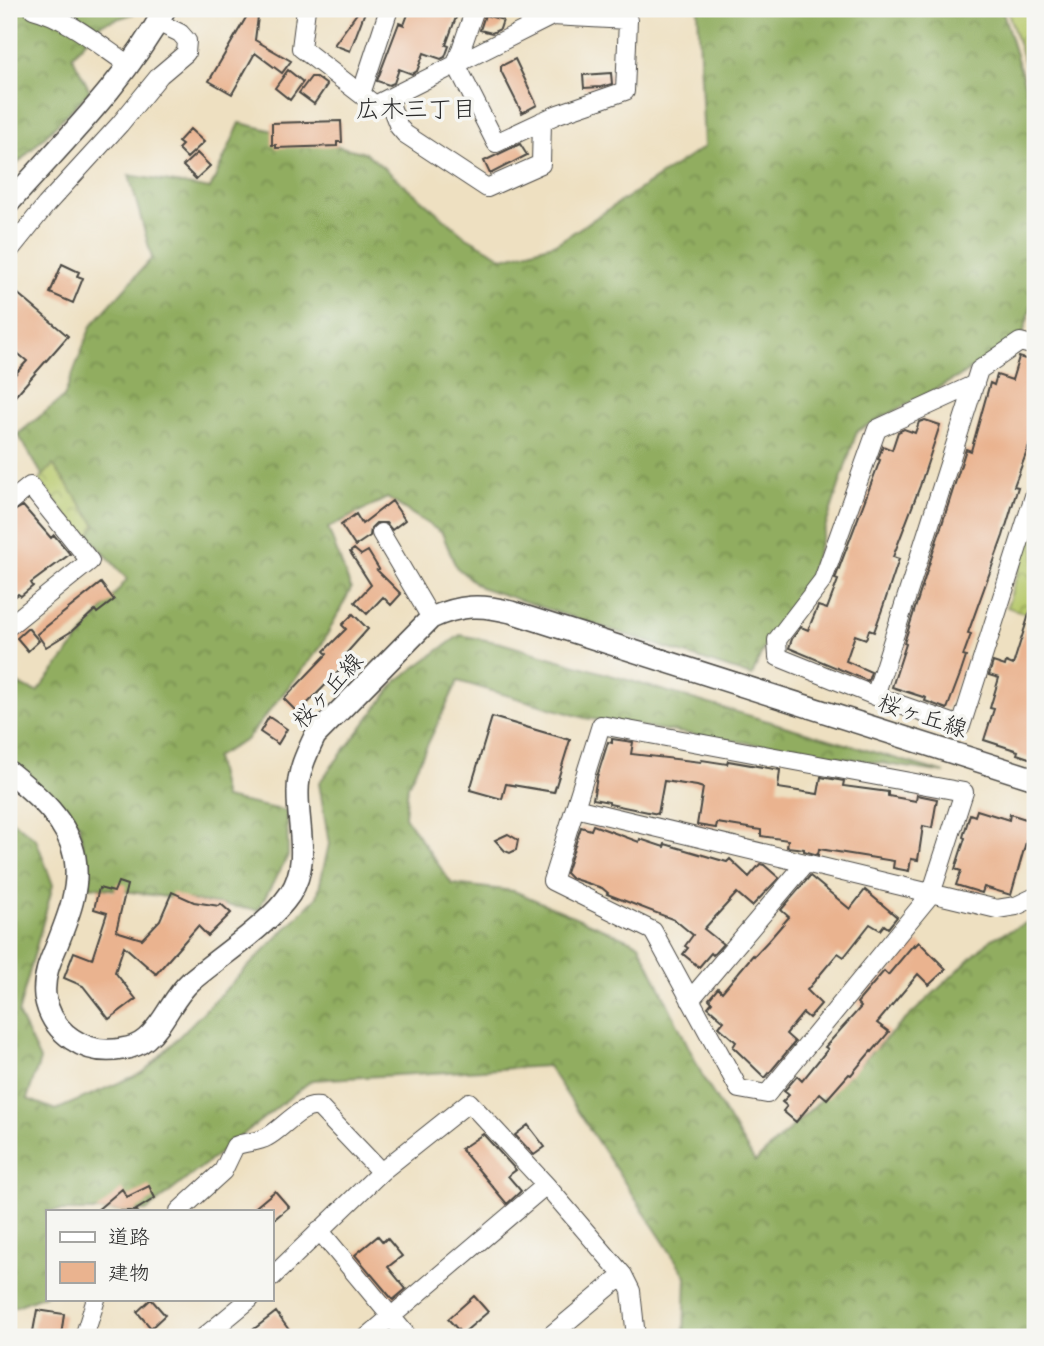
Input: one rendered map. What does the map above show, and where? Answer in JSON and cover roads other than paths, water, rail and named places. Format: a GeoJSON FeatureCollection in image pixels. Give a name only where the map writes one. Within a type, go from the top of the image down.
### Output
{"type":"FeatureCollection","features":[{"type":"Feature","properties":{"kind":"street"},"geometry":{"type":"LineString","coordinates":[[33,9],[72,26],[129,65]]}},
{"type":"Feature","properties":{"kind":"street"},"geometry":{"type":"LineString","coordinates":[[306,9],[301,48],[375,105],[456,64],[553,12],[628,20],[625,91],[542,121],[496,143],[456,64],[475,9]]}},
{"type":"Feature","properties":{"kind":"street"},"geometry":{"type":"LineString","coordinates":[[360,94],[389,9]]}},
{"type":"Feature","properties":{"kind":"street"},"geometry":{"type":"LineString","coordinates":[[9,203],[96,106],[145,44],[161,15],[187,41],[186,53],[160,75],[9,251]]}},
{"type":"Feature","properties":{"kind":"street"},"geometry":{"type":"LineString","coordinates":[[388,99],[399,127],[405,134],[487,188],[541,164],[542,121]]}},
{"type":"Feature","properties":{"kind":"street"},"geometry":{"type":"LineString","coordinates":[[875,696],[979,370],[1020,342],[1035,346]]}},
{"type":"Feature","properties":{"kind":"street"},"geometry":{"type":"LineString","coordinates":[[975,384],[877,429],[823,580],[778,640],[778,657],[875,696],[961,726],[1035,493]]}},
{"type":"Feature","properties":{"kind":"street"},"geometry":{"type":"LineString","coordinates":[[9,503],[30,486],[90,561],[9,626]]}},
{"type":"Feature","properties":{"kind":"street"},"geometry":{"type":"LineString","coordinates":[[381,533],[431,618]]}},
{"type":"Feature","properties":{"kind":"street","name":"桜ヶ丘線"},"geometry":{"type":"LineString","coordinates":[[9,772],[54,813],[70,840],[75,859],[75,892],[45,979],[45,994],[53,1020],[62,1032],[76,1043],[94,1050],[114,1051],[144,1042],[161,1024],[176,998],[189,983],[275,911],[291,894],[300,873],[302,855],[298,788],[305,757],[316,736],[431,618],[451,609],[473,606],[511,612],[1035,779]]}},
{"type":"Feature","properties":{"kind":"street"},"geometry":{"type":"LineString","coordinates":[[601,725],[964,792],[931,894],[767,1094],[738,1088],[653,931],[552,881],[575,808],[601,725]]}},
{"type":"Feature","properties":{"kind":"street"},"geometry":{"type":"LineString","coordinates":[[575,808],[997,909],[1017,906],[1035,897]]}},
{"type":"Feature","properties":{"kind":"street"},"geometry":{"type":"LineString","coordinates":[[690,1000],[805,864]]}},
{"type":"Feature","properties":{"kind":"street"},"geometry":{"type":"LineString","coordinates":[[273,1276],[381,1172],[469,1102],[546,1185],[623,1275],[631,1291],[636,1337]]}},
{"type":"Feature","properties":{"kind":"street"},"geometry":{"type":"LineString","coordinates":[[181,1210],[223,1171],[235,1146],[268,1137],[313,1106],[319,1107],[381,1172]]}},
{"type":"Feature","properties":{"kind":"street"},"geometry":{"type":"LineString","coordinates":[[367,1337],[546,1185]]}},
{"type":"Feature","properties":{"kind":"street"},"geometry":{"type":"LineString","coordinates":[[319,1230],[408,1337]]}},
{"type":"Feature","properties":{"kind":"street"},"geometry":{"type":"LineString","coordinates":[[549,1337],[623,1275]]}},
{"type":"Feature","properties":{"kind":"street"},"geometry":{"type":"LineString","coordinates":[[84,1337],[96,1300]]}},
{"type":"Feature","properties":{"kind":"street"},"geometry":{"type":"LineString","coordinates":[[204,1337],[249,1300]]}},
{"type":"Feature","properties":{"kind":"district","name":"広木三丁目"},"geometry":{"type":"Point","coordinates":[416,108]}}]}
